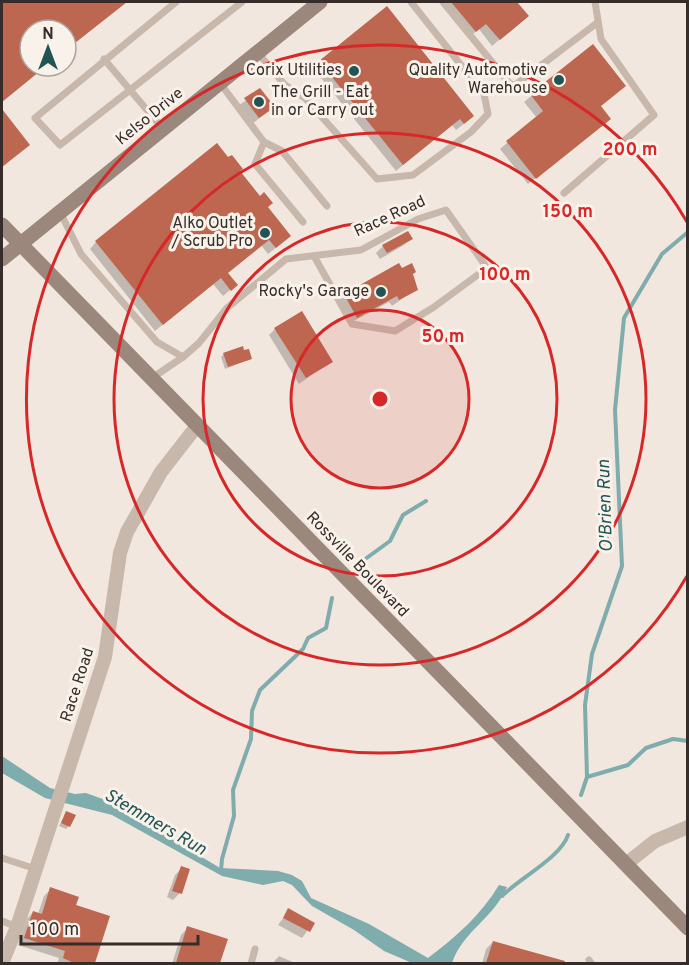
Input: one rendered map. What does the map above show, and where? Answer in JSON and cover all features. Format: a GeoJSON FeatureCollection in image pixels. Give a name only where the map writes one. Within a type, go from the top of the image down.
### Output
{"type":"FeatureCollection","features":[{"type":"Feature","properties":{"kind":"main road","name":"Kelso Drive"},"geometry":{"type":"LineString","coordinates":[[2,259],[320,2]]}},
{"type":"Feature","properties":{"kind":"main road","name":"Rossville Boulevard"},"geometry":{"type":"LineString","coordinates":[[2,225],[150,380],[687,928]]}},
{"type":"Feature","properties":{"kind":"street","name":"Race Road"},"geometry":{"type":"LineString","coordinates":[[2,962],[17,927],[105,657],[120,553],[127,532],[161,472],[196,427]]}},
{"type":"Feature","properties":{"kind":"street"},"geometry":{"type":"LineString","coordinates":[[626,864],[655,841],[687,827]]}},
{"type":"Feature","properties":{"kind":"street"},"geometry":{"type":"LineString","coordinates":[[2,962],[7,963]]}},
{"type":"Feature","properties":{"kind":"lane"},"geometry":{"type":"LineString","coordinates":[[176,2],[104,58],[35,118],[60,145],[243,2]]}},
{"type":"Feature","properties":{"kind":"lane"},"geometry":{"type":"LineString","coordinates":[[257,53],[285,85],[305,99],[377,178],[413,175],[471,132],[488,114],[484,94],[411,2]]}},
{"type":"Feature","properties":{"kind":"lane"},"geometry":{"type":"LineString","coordinates":[[443,2],[510,84],[515,85],[597,23]]}},
{"type":"Feature","properties":{"kind":"lane"},"geometry":{"type":"LineString","coordinates":[[564,193],[654,115],[601,39],[594,2]]}},
{"type":"Feature","properties":{"kind":"lane"},"geometry":{"type":"LineString","coordinates":[[104,58],[163,129]]}},
{"type":"Feature","properties":{"kind":"lane"},"geometry":{"type":"LineString","coordinates":[[220,83],[264,142],[282,151],[327,206]]}},
{"type":"Feature","properties":{"kind":"lane"},"geometry":{"type":"LineString","coordinates":[[264,142],[255,164],[303,222]]}},
{"type":"Feature","properties":{"kind":"lane","name":"Race Road"},"geometry":{"type":"LineString","coordinates":[[150,380],[199,343],[227,308],[286,259],[361,250],[418,219],[446,210],[487,268],[434,307],[395,331],[352,324],[314,256]]}},
{"type":"Feature","properties":{"kind":"lane"},"geometry":{"type":"LineString","coordinates":[[60,212],[81,254],[157,342],[183,357]]}},
{"type":"Feature","properties":{"kind":"lane"},"geometry":{"type":"LineString","coordinates":[[2,858],[36,869]]}},
{"type":"Feature","properties":{"kind":"lane"},"geometry":{"type":"LineString","coordinates":[[2,921],[17,927]]}},
{"type":"Feature","properties":{"kind":"lane"},"geometry":{"type":"LineString","coordinates":[[251,963],[255,949]]}},
{"type":"Feature","properties":{"kind":"water"},"geometry":{"type":"Polygon","coordinates":[[[2,756],[50,788],[75,794],[86,793],[111,802],[220,868],[278,871],[292,875],[302,881],[311,898],[369,924],[428,958],[467,925],[499,885],[507,887],[494,907],[463,942],[452,963],[412,963],[384,951],[354,930],[312,906],[292,885],[283,881],[263,885],[222,876],[112,815],[45,798],[2,773],[2,756]]]}},
{"type":"Feature","properties":{"kind":"building"},"geometry":{"type":"Polygon","coordinates":[[[2,2],[127,2],[78,41],[78,18],[18,18],[18,78],[31,78],[2,102],[2,2]]]}},
{"type":"Feature","properties":{"kind":"building"},"geometry":{"type":"Polygon","coordinates":[[[451,2],[517,2],[529,16],[500,40],[486,24],[476,32],[451,2]]]}},
{"type":"Feature","properties":{"kind":"building"},"geometry":{"type":"Polygon","coordinates":[[[387,6],[474,116],[464,124],[460,119],[403,165],[319,61],[387,6]]]}},
{"type":"Feature","properties":{"kind":"building"},"geometry":{"type":"Polygon","coordinates":[[[593,44],[626,86],[601,106],[611,119],[536,179],[506,141],[543,111],[530,94],[593,44]]]}},
{"type":"Feature","properties":{"kind":"building","name":"The Grill - Eat in or Carry out"},"geometry":{"type":"Polygon","coordinates":[[[260,88],[275,107],[259,118],[244,98],[260,88]]]}},
{"type":"Feature","properties":{"kind":"building"},"geometry":{"type":"Polygon","coordinates":[[[2,109],[30,145],[2,167],[2,109]]]}},
{"type":"Feature","properties":{"kind":"building"},"geometry":{"type":"Polygon","coordinates":[[[217,143],[228,157],[232,155],[243,169],[240,171],[260,196],[264,192],[273,203],[268,207],[291,236],[276,248],[269,240],[228,273],[238,285],[231,291],[221,278],[163,325],[95,241],[217,143]]]}},
{"type":"Feature","properties":{"kind":"building"},"geometry":{"type":"Polygon","coordinates":[[[408,231],[413,239],[387,253],[382,245],[408,231]]]}},
{"type":"Feature","properties":{"kind":"building","name":"Rocky's Garage"},"geometry":{"type":"Polygon","coordinates":[[[399,263],[402,268],[412,263],[416,272],[413,274],[418,290],[399,300],[397,296],[357,318],[344,294],[399,263]]]}},
{"type":"Feature","properties":{"kind":"building"},"geometry":{"type":"Polygon","coordinates":[[[302,311],[333,362],[306,378],[274,328],[302,311]]]}},
{"type":"Feature","properties":{"kind":"building"},"geometry":{"type":"Polygon","coordinates":[[[243,346],[244,350],[249,349],[252,359],[228,367],[223,353],[243,346]]]}},
{"type":"Feature","properties":{"kind":"building"},"geometry":{"type":"Polygon","coordinates":[[[66,811],[76,815],[70,827],[61,823],[66,811]]]}},
{"type":"Feature","properties":{"kind":"building"},"geometry":{"type":"Polygon","coordinates":[[[181,866],[190,869],[182,894],[172,891],[181,866]]]}},
{"type":"Feature","properties":{"kind":"building"},"geometry":{"type":"Polygon","coordinates":[[[50,887],[79,897],[76,905],[110,916],[95,963],[74,963],[63,958],[65,951],[24,938],[33,911],[42,914],[50,887]]]}},
{"type":"Feature","properties":{"kind":"building"},"geometry":{"type":"Polygon","coordinates":[[[288,908],[315,923],[310,932],[283,918],[288,908]]]}},
{"type":"Feature","properties":{"kind":"building"},"geometry":{"type":"Polygon","coordinates":[[[187,926],[228,939],[220,963],[176,963],[187,926]]]}},
{"type":"Feature","properties":{"kind":"building"},"geometry":{"type":"Polygon","coordinates":[[[493,941],[565,961],[564,963],[486,963],[493,941]]]}},
{"type":"Feature","properties":{"kind":"waterway","name":"O'Brien Run"},"geometry":{"type":"LineString","coordinates":[[581,795],[587,777],[585,705],[592,654],[622,566],[615,410],[624,318],[662,254],[688,232]]}},
{"type":"Feature","properties":{"kind":"waterway"},"geometry":{"type":"LineString","coordinates":[[357,565],[390,541],[403,515],[426,501]]}},
{"type":"Feature","properties":{"kind":"waterway"},"geometry":{"type":"LineString","coordinates":[[221,871],[234,816],[233,790],[251,739],[252,711],[260,690],[303,649],[308,638],[326,628],[332,598]]}},
{"type":"Feature","properties":{"kind":"waterway"},"geometry":{"type":"LineString","coordinates":[[587,777],[628,765],[646,748],[673,739],[688,741]]}},
{"type":"Feature","properties":{"kind":"waterway","name":"O'Brien Run"},"geometry":{"type":"LineString","coordinates":[[502,896],[549,859],[564,843],[568,835]]}},
{"type":"Feature","properties":{"kind":"place","name":"Corix Utilities"},"geometry":{"type":"Point","coordinates":[354,71]}},
{"type":"Feature","properties":{"kind":"place","name":"Quality Automotive Warehouse"},"geometry":{"type":"Point","coordinates":[559,80]}},
{"type":"Feature","properties":{"kind":"place","name":"The Grill - Eat in or Carry out"},"geometry":{"type":"Point","coordinates":[259,102]}},
{"type":"Feature","properties":{"kind":"place","name":"Alko Outlet / Scrub Pro"},"geometry":{"type":"Point","coordinates":[265,233]}},
{"type":"Feature","properties":{"kind":"place","name":"Rocky's Garage"},"geometry":{"type":"Point","coordinates":[381,292]}},
{"type":"Feature","properties":{"kind":"water label","name":"Stemmers Run"},"geometry":{"type":"Point","coordinates":[155,823]}}]}
